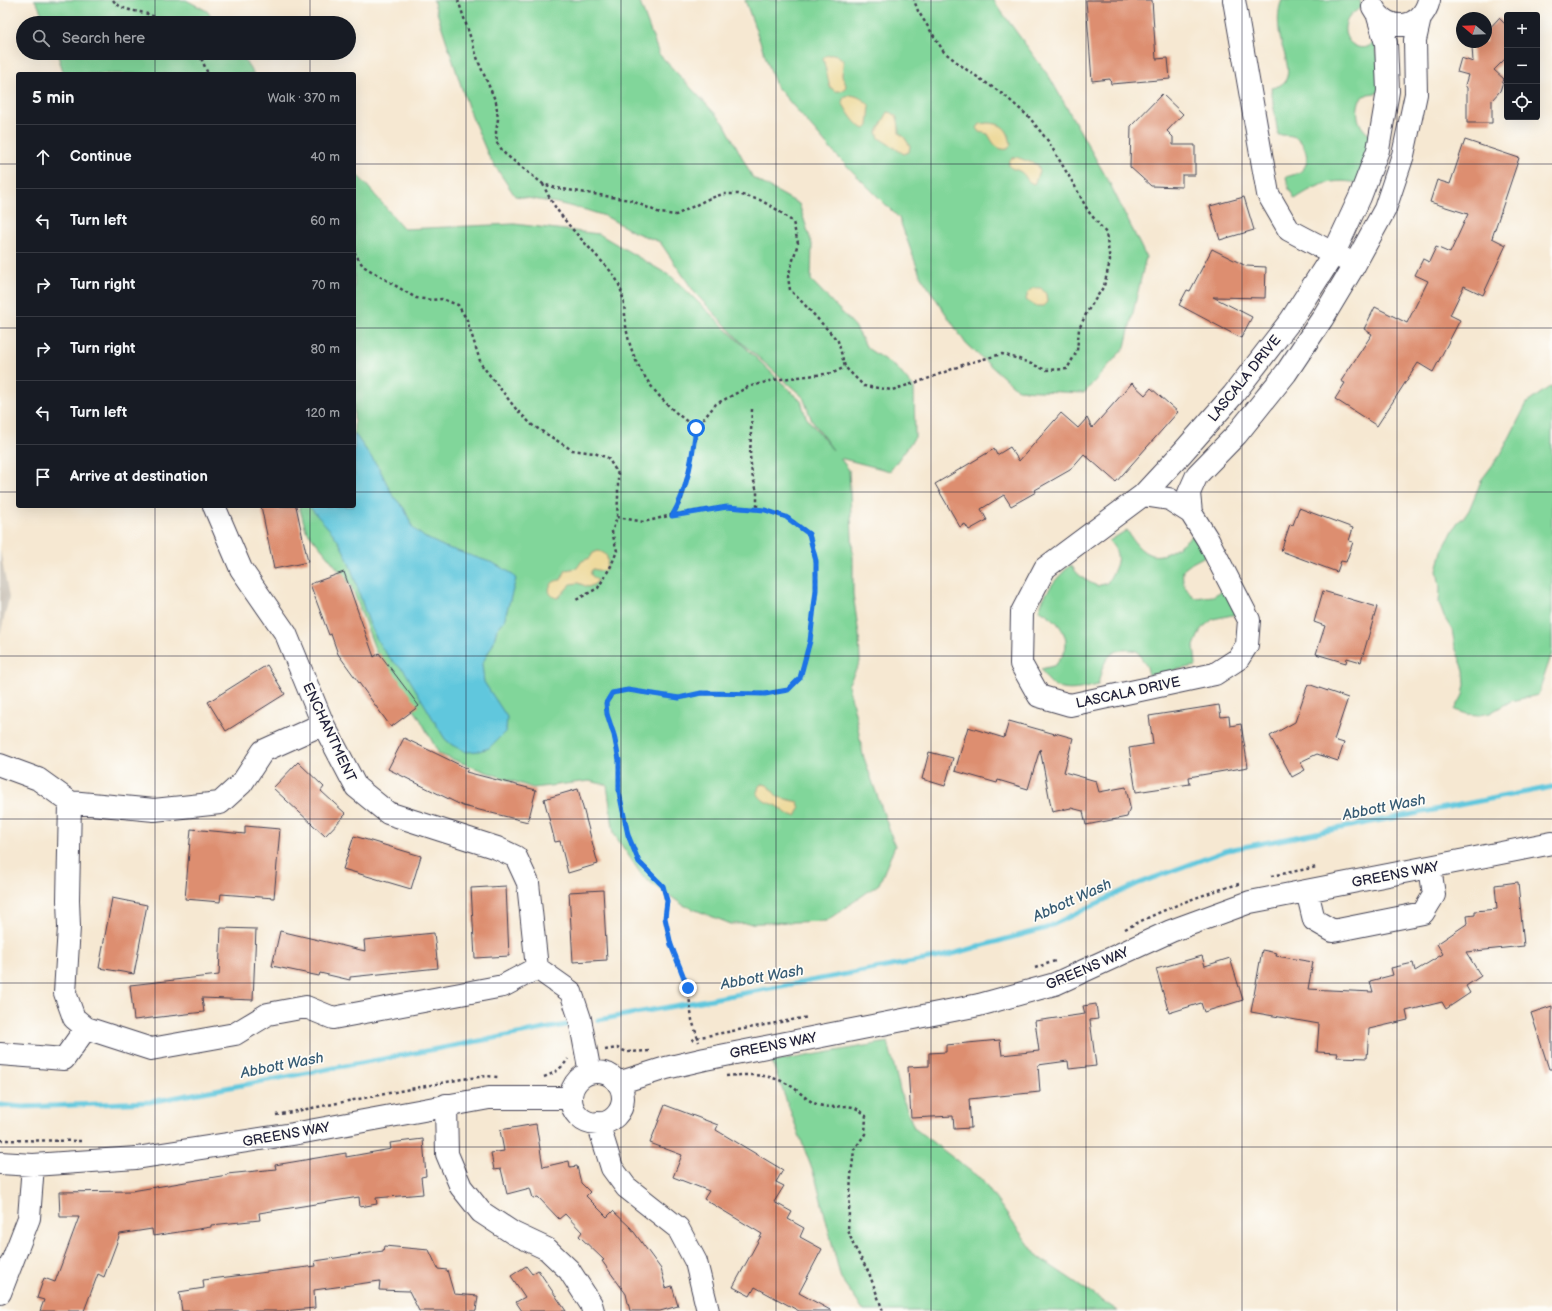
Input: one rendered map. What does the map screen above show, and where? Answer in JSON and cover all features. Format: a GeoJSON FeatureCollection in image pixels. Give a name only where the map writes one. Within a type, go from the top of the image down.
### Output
{"type":"FeatureCollection","features":[{"type":"Feature","properties":{"kind":"street"},"geometry":{"type":"LineString","coordinates":[[1234,0],[1268,194],[1289,230],[1356,264]]}},
{"type":"Feature","properties":{"kind":"street"},"geometry":{"type":"LineString","coordinates":[[1374,7],[1384,20],[1392,24],[1407,24],[1431,6]]}},
{"type":"Feature","properties":{"kind":"street","name":"LASCALA DRIVE"},"geometry":{"type":"LineString","coordinates":[[1191,513],[1189,493],[1197,476],[1237,434],[1286,373],[1322,320],[1356,264],[1385,209],[1403,155],[1416,94],[1415,40],[1431,6]]}},
{"type":"Feature","properties":{"kind":"street","name":"LASCALA DRIVE"},"geometry":{"type":"LineString","coordinates":[[1143,495],[1169,499],[1191,513],[1208,540],[1249,620],[1247,645],[1238,659],[1215,674],[1070,705],[1039,696],[1021,664],[1022,612],[1045,568],[1143,495],[1182,453],[1233,395],[1290,320],[1334,253],[1360,197],[1378,150],[1388,91],[1386,43],[1374,7]]}},
{"type":"Feature","properties":{"kind":"street","name":"ENCHANTMENT"},"geometry":{"type":"LineString","coordinates":[[215,508],[241,569],[286,634],[323,724],[356,787],[388,813],[497,848],[516,857],[528,883],[537,968]]}},
{"type":"Feature","properties":{"kind":"street"},"geometry":{"type":"LineString","coordinates":[[0,765],[38,779],[70,802],[154,810],[220,803],[242,783],[263,751],[323,724]]}},
{"type":"Feature","properties":{"kind":"street"},"geometry":{"type":"LineString","coordinates":[[70,802],[68,900],[69,927],[65,992],[74,1018],[86,1028],[151,1049],[235,1034],[268,1014],[306,1007],[333,1018],[503,986],[537,968],[572,992],[580,1018],[590,1073]]}},
{"type":"Feature","properties":{"kind":"street","name":"GREENS WAY"},"geometry":{"type":"LineString","coordinates":[[618,1083],[666,1068],[698,1051],[979,1005],[1055,984],[1171,930],[1250,902],[1552,843]]}},
{"type":"Feature","properties":{"kind":"street"},"geometry":{"type":"LineString","coordinates":[[1307,891],[1314,920],[1333,931],[1423,913],[1434,895],[1430,866]]}},
{"type":"Feature","properties":{"kind":"street"},"geometry":{"type":"LineString","coordinates":[[0,1054],[64,1059],[86,1028]]}},
{"type":"Feature","properties":{"kind":"street"},"geometry":{"type":"LineString","coordinates":[[598,1072],[606,1073],[613,1077],[618,1083],[622,1098],[618,1113],[612,1118],[606,1122],[590,1122],[582,1119],[576,1113],[572,1106],[572,1089],[582,1076],[598,1072]]}},
{"type":"Feature","properties":{"kind":"street","name":"GREENS WAY"},"geometry":{"type":"LineString","coordinates":[[0,1163],[33,1165],[136,1158],[293,1134],[489,1098],[571,1098]]}},
{"type":"Feature","properties":{"kind":"street"},"geometry":{"type":"LineString","coordinates":[[446,1105],[447,1154],[461,1187],[481,1212],[513,1233],[546,1249],[569,1270],[591,1304],[593,1311]]}},
{"type":"Feature","properties":{"kind":"street"},"geometry":{"type":"LineString","coordinates":[[598,1123],[612,1168],[626,1187],[678,1228],[696,1262],[708,1311]]}},
{"type":"Feature","properties":{"kind":"street"},"geometry":{"type":"LineString","coordinates":[[0,1293],[29,1218],[33,1165]]}},
{"type":"Feature","properties":{"kind":"path"},"geometry":{"type":"LineString","coordinates":[[113,0],[116,4],[125,9],[152,16]]}},
{"type":"Feature","properties":{"kind":"path"},"geometry":{"type":"LineString","coordinates":[[458,0],[479,63],[496,102],[498,119],[496,132],[497,143],[505,154],[543,184],[556,188],[630,200],[660,213],[676,215],[708,199],[723,194],[738,194],[760,200],[776,209],[793,222],[798,243],[788,277],[790,290],[838,341],[845,367],[864,386],[892,390],[927,380],[965,364],[1002,354],[1046,370],[1067,369],[1077,351],[1079,329],[1087,312],[1104,286],[1110,261],[1106,233],[1088,211],[1048,141],[1029,117],[1004,96],[944,52],[918,12],[914,0]]}},
{"type":"Feature","properties":{"kind":"path"},"geometry":{"type":"LineString","coordinates":[[201,60],[207,72]]}},
{"type":"Feature","properties":{"kind":"path"},"geometry":{"type":"LineString","coordinates":[[543,184],[548,196],[565,221],[615,277],[624,298],[626,327],[634,356],[646,379],[678,416],[696,428]]}},
{"type":"Feature","properties":{"kind":"path"},"geometry":{"type":"LineString","coordinates":[[356,255],[364,266],[416,298],[432,300],[442,299],[458,304],[467,320],[481,364],[516,409],[532,425],[572,450],[594,453],[608,458],[618,474],[617,518],[612,532],[616,551],[611,566],[598,588],[576,600]]}},
{"type":"Feature","properties":{"kind":"path"},"geometry":{"type":"LineString","coordinates":[[672,516],[681,501],[692,457],[696,428],[716,404],[748,387],[773,380],[834,373],[845,367]]}},
{"type":"Feature","properties":{"kind":"path"},"geometry":{"type":"LineString","coordinates":[[752,408],[750,456],[752,474],[757,492],[757,509]]}},
{"type":"Feature","properties":{"kind":"path"},"geometry":{"type":"LineString","coordinates":[[617,518],[644,522],[727,507],[765,510],[786,517],[809,534],[816,561],[816,590],[810,641],[800,678],[788,690],[765,694],[701,693],[679,698],[628,690],[612,693],[606,703],[607,714],[614,735],[619,760],[619,792],[628,835],[639,862],[663,886],[667,901],[665,918],[671,945],[688,988],[692,1020]]}},
{"type":"Feature","properties":{"kind":"path"},"geometry":{"type":"LineString","coordinates":[[1268,877],[1322,867]]}},
{"type":"Feature","properties":{"kind":"path"},"geometry":{"type":"LineString","coordinates":[[1121,931],[1153,914],[1202,894],[1246,882]]}},
{"type":"Feature","properties":{"kind":"path"},"geometry":{"type":"LineString","coordinates":[[1028,970],[1058,960]]}},
{"type":"Feature","properties":{"kind":"path"},"geometry":{"type":"LineString","coordinates":[[810,1017],[695,1038],[698,1051],[725,1076],[750,1074],[774,1077],[793,1088],[812,1102],[823,1107],[841,1106],[858,1108],[866,1116],[865,1134],[854,1150],[848,1230],[853,1244],[869,1273],[883,1311]]}},
{"type":"Feature","properties":{"kind":"path"},"geometry":{"type":"LineString","coordinates":[[601,1051],[617,1048],[627,1052],[655,1051]]}},
{"type":"Feature","properties":{"kind":"path"},"geometry":{"type":"LineString","coordinates":[[540,1078],[555,1072],[564,1066],[568,1059],[573,1058]]}},
{"type":"Feature","properties":{"kind":"path"},"geometry":{"type":"LineString","coordinates":[[276,1116],[462,1079],[487,1076],[500,1078]]}},
{"type":"Feature","properties":{"kind":"path"},"geometry":{"type":"LineString","coordinates":[[0,1140],[87,1141]]}},
{"type":"Feature","properties":{"kind":"shaded area"},"geometry":{"type":"Polygon","coordinates":[[[0,550],[9,598],[0,635],[0,550]]]}},
{"type":"Feature","properties":{"kind":"green space"},"geometry":{"type":"Polygon","coordinates":[[[34,0],[186,0],[207,11],[211,16],[43,16],[34,0]]]}},
{"type":"Feature","properties":{"kind":"green space"},"geometry":{"type":"Polygon","coordinates":[[[433,0],[639,0],[659,54],[724,123],[753,178],[799,204],[812,244],[811,280],[855,326],[867,348],[897,368],[914,388],[915,437],[890,471],[840,458],[849,470],[853,594],[859,635],[860,662],[848,685],[863,755],[895,846],[879,884],[826,921],[731,924],[683,905],[643,877],[614,834],[607,785],[589,781],[533,788],[439,754],[419,717],[379,660],[351,585],[306,530],[300,508],[356,508],[356,174],[404,229],[514,224],[599,234],[672,277],[801,401],[806,417],[833,450],[812,421],[803,397],[742,343],[695,293],[660,242],[634,232],[605,216],[557,203],[515,196],[489,157],[469,110],[433,0]]]}},
{"type":"Feature","properties":{"kind":"green space"},"geometry":{"type":"Polygon","coordinates":[[[745,0],[993,0],[1050,78],[1110,184],[1146,257],[1125,347],[1084,393],[1018,390],[966,344],[920,275],[899,218],[834,153],[776,86],[745,0]]]}},
{"type":"Feature","properties":{"kind":"green space"},"geometry":{"type":"Polygon","coordinates":[[[1282,0],[1360,0],[1361,7],[1348,18],[1345,33],[1349,41],[1357,47],[1367,47],[1375,41],[1383,92],[1368,94],[1360,99],[1358,105],[1359,122],[1365,131],[1375,138],[1361,184],[1343,181],[1326,183],[1311,189],[1295,199],[1289,189],[1286,177],[1301,171],[1307,162],[1307,157],[1305,148],[1297,138],[1278,135],[1271,88],[1280,85],[1285,81],[1288,68],[1280,37],[1278,18],[1282,0]]]}},
{"type":"Feature","properties":{"kind":"green space"},"geometry":{"type":"Polygon","coordinates":[[[59,60],[245,60],[253,72],[63,72],[59,60]]]}},
{"type":"Feature","properties":{"kind":"green space"},"geometry":{"type":"Polygon","coordinates":[[[1551,386],[1552,653],[1538,695],[1511,701],[1490,713],[1479,715],[1467,714],[1455,710],[1463,695],[1465,685],[1464,670],[1455,647],[1452,630],[1444,617],[1439,603],[1440,588],[1437,570],[1442,551],[1457,523],[1469,510],[1482,479],[1501,454],[1527,403],[1551,386]]]}},
{"type":"Feature","properties":{"kind":"green space"},"geometry":{"type":"Polygon","coordinates":[[[1127,530],[1133,540],[1144,552],[1152,555],[1166,554],[1193,535],[1207,555],[1183,570],[1185,586],[1195,598],[1213,596],[1225,589],[1237,614],[1213,619],[1201,629],[1194,646],[1196,666],[1149,675],[1147,667],[1137,651],[1120,650],[1109,657],[1105,662],[1098,685],[1072,690],[1058,688],[1046,678],[1041,669],[1053,666],[1058,662],[1066,645],[1065,637],[1058,624],[1046,613],[1039,610],[1042,603],[1052,585],[1071,565],[1079,575],[1097,586],[1107,583],[1116,567],[1117,562],[1116,552],[1109,541],[1127,530]]]}},
{"type":"Feature","properties":{"kind":"green space"},"geometry":{"type":"Polygon","coordinates":[[[888,1042],[901,1094],[914,1128],[981,1179],[1038,1257],[1118,1311],[864,1311],[841,1279],[816,1180],[772,1062],[888,1042]]]}},
{"type":"Feature","properties":{"kind":"sand"},"geometry":{"type":"Polygon","coordinates":[[[834,54],[843,61],[842,76],[846,85],[845,89],[841,91],[835,91],[830,87],[823,58],[834,54]]]}},
{"type":"Feature","properties":{"kind":"sand"},"geometry":{"type":"Polygon","coordinates":[[[850,95],[856,96],[870,106],[868,126],[865,129],[855,122],[842,102],[844,97],[850,95]]]}},
{"type":"Feature","properties":{"kind":"sand"},"geometry":{"type":"Polygon","coordinates":[[[888,112],[894,114],[898,120],[899,133],[904,137],[910,146],[909,152],[904,154],[879,138],[877,132],[888,112]]]}},
{"type":"Feature","properties":{"kind":"sand"},"geometry":{"type":"Polygon","coordinates":[[[989,123],[1004,128],[1011,144],[1008,149],[998,148],[988,134],[980,132],[977,128],[980,124],[989,123]]]}},
{"type":"Feature","properties":{"kind":"sand"},"geometry":{"type":"Polygon","coordinates":[[[1016,157],[1038,165],[1040,172],[1034,184],[1029,182],[1021,172],[1009,166],[1009,161],[1016,157]]]}},
{"type":"Feature","properties":{"kind":"sand"},"geometry":{"type":"Polygon","coordinates":[[[1033,288],[1041,288],[1046,294],[1047,302],[1043,306],[1035,306],[1026,300],[1028,292],[1033,288]]]}},
{"type":"Feature","properties":{"kind":"sand"},"geometry":{"type":"Polygon","coordinates":[[[598,551],[602,552],[606,556],[607,564],[605,570],[602,571],[593,569],[591,571],[591,575],[598,581],[588,587],[578,583],[571,584],[558,598],[551,594],[549,588],[553,583],[561,580],[566,570],[577,568],[582,561],[590,558],[593,553],[598,551]]]}},
{"type":"Feature","properties":{"kind":"sand"},"geometry":{"type":"Polygon","coordinates":[[[762,784],[767,785],[778,797],[798,802],[800,809],[796,816],[787,814],[776,805],[763,800],[757,793],[759,786],[762,784]]]}},
{"type":"Feature","properties":{"kind":"water"},"geometry":{"type":"Polygon","coordinates":[[[356,436],[379,468],[393,496],[404,508],[413,528],[424,537],[445,547],[493,563],[511,573],[516,579],[504,621],[497,629],[493,644],[482,664],[484,682],[507,717],[506,731],[489,748],[479,751],[466,752],[452,745],[445,739],[404,670],[391,659],[380,645],[365,612],[347,559],[340,544],[311,508],[356,508],[356,436]]]}},
{"type":"Feature","properties":{"kind":"building"},"geometry":{"type":"Polygon","coordinates":[[[1086,0],[1152,0],[1156,59],[1168,58],[1170,79],[1111,84],[1110,79],[1092,81],[1086,0]]]}},
{"type":"Feature","properties":{"kind":"building"},"geometry":{"type":"Polygon","coordinates":[[[1499,18],[1504,23],[1504,60],[1494,70],[1504,79],[1500,91],[1492,100],[1492,123],[1467,123],[1467,88],[1465,85],[1468,75],[1457,72],[1461,58],[1473,62],[1472,48],[1492,48],[1492,26],[1499,18]]]}},
{"type":"Feature","properties":{"kind":"building"},"geometry":{"type":"Polygon","coordinates":[[[1162,94],[1183,114],[1167,131],[1173,137],[1173,145],[1195,145],[1195,175],[1182,175],[1182,187],[1151,186],[1130,167],[1131,126],[1162,94]]]}},
{"type":"Feature","properties":{"kind":"building"},"geometry":{"type":"Polygon","coordinates":[[[1465,140],[1519,158],[1492,238],[1506,245],[1483,295],[1464,286],[1450,315],[1460,320],[1433,372],[1418,363],[1377,426],[1335,399],[1345,383],[1341,381],[1372,334],[1364,329],[1375,307],[1407,323],[1428,281],[1415,275],[1423,259],[1429,262],[1436,247],[1450,253],[1468,214],[1430,202],[1437,180],[1450,184],[1465,140]]]}},
{"type":"Feature","properties":{"kind":"building"},"geometry":{"type":"Polygon","coordinates":[[[1244,197],[1254,230],[1220,240],[1210,206],[1244,197]]]}},
{"type":"Feature","properties":{"kind":"building"},"geometry":{"type":"Polygon","coordinates":[[[1212,249],[1246,266],[1266,267],[1265,298],[1213,297],[1252,317],[1241,338],[1179,305],[1187,290],[1190,291],[1212,249]]]}},
{"type":"Feature","properties":{"kind":"building"},"geometry":{"type":"Polygon","coordinates":[[[1132,383],[1145,395],[1151,388],[1178,412],[1116,482],[1084,454],[1070,470],[1035,490],[1036,492],[1011,506],[1004,495],[981,509],[987,520],[969,530],[965,524],[960,527],[935,484],[994,449],[997,455],[1010,447],[1019,461],[1061,413],[1078,428],[1087,418],[1092,428],[1132,383]]]}},
{"type":"Feature","properties":{"kind":"building"},"geometry":{"type":"Polygon","coordinates":[[[261,508],[296,508],[308,562],[274,569],[261,508]]]}},
{"type":"Feature","properties":{"kind":"building"},"geometry":{"type":"Polygon","coordinates":[[[1299,508],[1353,528],[1349,541],[1353,542],[1346,562],[1341,561],[1337,572],[1281,551],[1290,524],[1293,525],[1299,508]]]}},
{"type":"Feature","properties":{"kind":"building"},"geometry":{"type":"Polygon","coordinates":[[[344,572],[374,657],[379,653],[419,706],[391,727],[338,654],[331,634],[329,635],[310,584],[344,572]]]}},
{"type":"Feature","properties":{"kind":"building"},"geometry":{"type":"Polygon","coordinates":[[[1323,591],[1377,607],[1361,662],[1347,658],[1346,663],[1316,654],[1325,626],[1314,622],[1323,591]]]}},
{"type":"Feature","properties":{"kind":"building"},"geometry":{"type":"Polygon","coordinates":[[[267,665],[285,694],[226,731],[208,702],[267,665]]]}},
{"type":"Feature","properties":{"kind":"building"},"geometry":{"type":"Polygon","coordinates":[[[1308,684],[1348,698],[1334,740],[1344,743],[1338,761],[1317,754],[1300,762],[1305,770],[1292,777],[1270,736],[1295,722],[1308,684]]]}},
{"type":"Feature","properties":{"kind":"building"},"geometry":{"type":"Polygon","coordinates":[[[1219,705],[1221,717],[1229,716],[1230,726],[1241,724],[1248,767],[1189,777],[1190,784],[1136,792],[1129,748],[1153,744],[1149,716],[1219,705]]]}},
{"type":"Feature","properties":{"kind":"building"},"geometry":{"type":"Polygon","coordinates":[[[1009,721],[1073,738],[1064,772],[1096,781],[1099,792],[1126,787],[1130,807],[1127,817],[1086,825],[1083,811],[1071,808],[1052,812],[1040,749],[1028,789],[998,780],[997,783],[955,771],[968,727],[1004,738],[1009,721]]]}},
{"type":"Feature","properties":{"kind":"building"},"geometry":{"type":"Polygon","coordinates":[[[404,738],[468,769],[466,772],[536,790],[528,822],[463,806],[388,769],[404,738]]]}},
{"type":"Feature","properties":{"kind":"building"},"geometry":{"type":"Polygon","coordinates":[[[929,752],[953,758],[945,786],[922,779],[929,752]]]}},
{"type":"Feature","properties":{"kind":"building"},"geometry":{"type":"Polygon","coordinates":[[[298,762],[324,787],[321,791],[346,814],[325,836],[273,788],[298,762]]]}},
{"type":"Feature","properties":{"kind":"building"},"geometry":{"type":"Polygon","coordinates":[[[578,789],[598,864],[568,873],[560,841],[555,842],[544,799],[578,789]]]}},
{"type":"Feature","properties":{"kind":"building"},"geometry":{"type":"Polygon","coordinates":[[[245,826],[280,829],[274,898],[221,894],[220,902],[185,899],[191,829],[245,834],[245,826]]]}},
{"type":"Feature","properties":{"kind":"building"},"geometry":{"type":"Polygon","coordinates":[[[354,836],[421,856],[411,889],[343,869],[354,836]]]}},
{"type":"Feature","properties":{"kind":"building"},"geometry":{"type":"Polygon","coordinates":[[[1518,882],[1524,946],[1466,952],[1481,976],[1466,986],[1470,993],[1446,1009],[1442,1002],[1406,1011],[1408,1020],[1369,1029],[1367,1058],[1337,1057],[1338,1053],[1317,1052],[1319,1024],[1251,1012],[1262,950],[1277,953],[1276,956],[1313,962],[1308,989],[1373,992],[1370,981],[1393,975],[1391,968],[1413,963],[1415,971],[1443,954],[1437,944],[1468,923],[1467,916],[1475,915],[1475,911],[1497,909],[1495,885],[1518,882]]]}},
{"type":"Feature","properties":{"kind":"building"},"geometry":{"type":"Polygon","coordinates":[[[506,886],[509,956],[475,958],[471,888],[506,886]]]}},
{"type":"Feature","properties":{"kind":"building"},"geometry":{"type":"Polygon","coordinates":[[[603,890],[607,960],[573,962],[569,892],[603,890]]]}},
{"type":"Feature","properties":{"kind":"building"},"geometry":{"type":"Polygon","coordinates":[[[112,898],[147,905],[134,974],[99,968],[112,898]]]}},
{"type":"Feature","properties":{"kind":"building"},"geometry":{"type":"Polygon","coordinates":[[[221,928],[256,929],[253,1000],[202,998],[204,1012],[134,1020],[130,985],[219,975],[221,928]]]}},
{"type":"Feature","properties":{"kind":"building"},"geometry":{"type":"Polygon","coordinates":[[[280,931],[365,951],[364,940],[434,933],[438,968],[350,977],[350,980],[320,973],[319,976],[272,966],[280,931]]]}},
{"type":"Feature","properties":{"kind":"building"},"geometry":{"type":"Polygon","coordinates":[[[1202,956],[1205,966],[1230,958],[1243,1000],[1204,1012],[1201,1003],[1169,1013],[1156,969],[1202,956]]]}},
{"type":"Feature","properties":{"kind":"building"},"geometry":{"type":"Polygon","coordinates":[[[1096,1004],[1098,1019],[1090,1020],[1096,1066],[1069,1069],[1068,1061],[1038,1065],[1040,1092],[969,1099],[971,1128],[954,1129],[953,1116],[911,1118],[908,1067],[929,1066],[929,1053],[946,1052],[946,1045],[1000,1040],[1002,1055],[1039,1051],[1035,1021],[1085,1014],[1083,1006],[1096,1004]]]}},
{"type":"Feature","properties":{"kind":"building"},"geometry":{"type":"Polygon","coordinates":[[[1552,1006],[1552,1069],[1549,1069],[1531,1013],[1552,1006]]]}},
{"type":"Feature","properties":{"kind":"building"},"geometry":{"type":"Polygon","coordinates":[[[665,1105],[718,1125],[716,1130],[783,1170],[776,1182],[784,1186],[774,1202],[792,1212],[788,1219],[804,1228],[800,1237],[822,1249],[799,1293],[832,1311],[799,1311],[755,1287],[750,1296],[733,1287],[762,1234],[704,1199],[709,1191],[673,1177],[682,1155],[650,1143],[665,1105]]]}},
{"type":"Feature","properties":{"kind":"building"},"geometry":{"type":"Polygon","coordinates":[[[536,1124],[543,1167],[569,1161],[570,1167],[577,1166],[581,1183],[590,1192],[586,1196],[607,1217],[613,1211],[631,1228],[661,1269],[666,1288],[672,1286],[678,1306],[660,1311],[630,1311],[626,1294],[602,1261],[604,1260],[579,1236],[582,1232],[565,1214],[559,1219],[538,1197],[533,1198],[530,1188],[507,1194],[501,1169],[494,1170],[491,1153],[504,1151],[500,1130],[536,1124]]]}},
{"type":"Feature","properties":{"kind":"building"},"geometry":{"type":"Polygon","coordinates":[[[423,1139],[426,1176],[421,1177],[423,1194],[376,1198],[377,1204],[360,1207],[359,1197],[259,1213],[260,1220],[211,1225],[211,1227],[153,1236],[152,1229],[120,1234],[104,1277],[98,1274],[84,1311],[40,1311],[44,1300],[37,1298],[44,1278],[55,1282],[79,1217],[60,1217],[59,1192],[132,1191],[227,1174],[276,1169],[275,1165],[346,1153],[346,1157],[391,1149],[390,1143],[423,1139]]]}},
{"type":"Feature","properties":{"kind":"building"},"geometry":{"type":"Polygon","coordinates":[[[384,1246],[429,1250],[438,1269],[447,1270],[454,1294],[478,1296],[476,1311],[419,1311],[409,1291],[379,1290],[380,1281],[314,1290],[315,1308],[283,1311],[182,1311],[179,1292],[204,1288],[203,1280],[316,1266],[315,1261],[383,1251],[384,1246]]]}},
{"type":"Feature","properties":{"kind":"building"},"geometry":{"type":"Polygon","coordinates":[[[526,1266],[532,1274],[538,1270],[566,1311],[522,1311],[516,1302],[525,1297],[511,1276],[526,1266]]]}},
{"type":"Feature","properties":{"kind":"waterway","name":"Abbott Wash"},"geometry":{"type":"LineString","coordinates":[[598,1020],[945,956],[1046,928],[1137,884],[1228,850],[1552,787]]}},
{"type":"Feature","properties":{"kind":"waterway","name":"Abbott Wash"},"geometry":{"type":"LineString","coordinates":[[0,1105],[23,1107],[150,1102],[566,1025]]}},
{"type":"Feature","properties":{"kind":"route"},"geometry":{"type":"LineString","coordinates":[[688,988],[671,945],[665,918],[667,901],[663,886],[639,862],[628,835],[619,792],[619,760],[614,735],[607,714],[606,703],[612,693],[628,690],[679,698],[701,693],[765,694],[788,690],[800,678],[810,641],[816,590],[816,561],[809,534],[786,517],[765,510],[727,507],[672,516],[681,501],[692,457],[696,428]]}}]}
